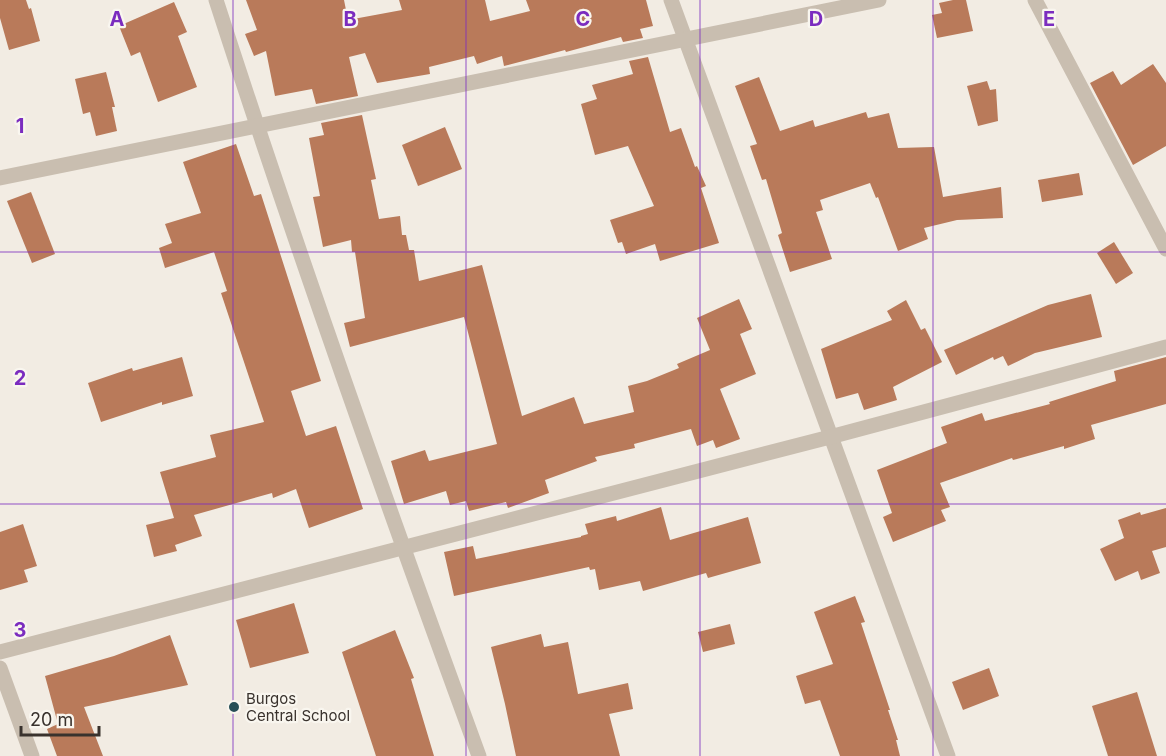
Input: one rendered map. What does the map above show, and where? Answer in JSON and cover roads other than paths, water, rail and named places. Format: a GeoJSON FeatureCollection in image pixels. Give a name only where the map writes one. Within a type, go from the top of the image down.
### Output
{"type":"FeatureCollection","features":[{"type":"Feature","properties":{"kind":"street"},"geometry":{"type":"LineString","coordinates":[[216,0],[402,547],[479,756]]}},
{"type":"Feature","properties":{"kind":"street"},"geometry":{"type":"LineString","coordinates":[[671,0],[948,756]]}},
{"type":"Feature","properties":{"kind":"street"},"geometry":{"type":"LineString","coordinates":[[0,178],[879,0]]}},
{"type":"Feature","properties":{"kind":"street"},"geometry":{"type":"LineString","coordinates":[[1035,0],[1166,249]]}},
{"type":"Feature","properties":{"kind":"street"},"geometry":{"type":"LineString","coordinates":[[0,652],[830,437],[1166,347]]}},
{"type":"Feature","properties":{"kind":"street"},"geometry":{"type":"LineString","coordinates":[[0,668],[32,756]]}},
{"type":"Feature","properties":{"kind":"place","name":"Burgos Central School"},"geometry":{"type":"Point","coordinates":[234,707]}}]}
